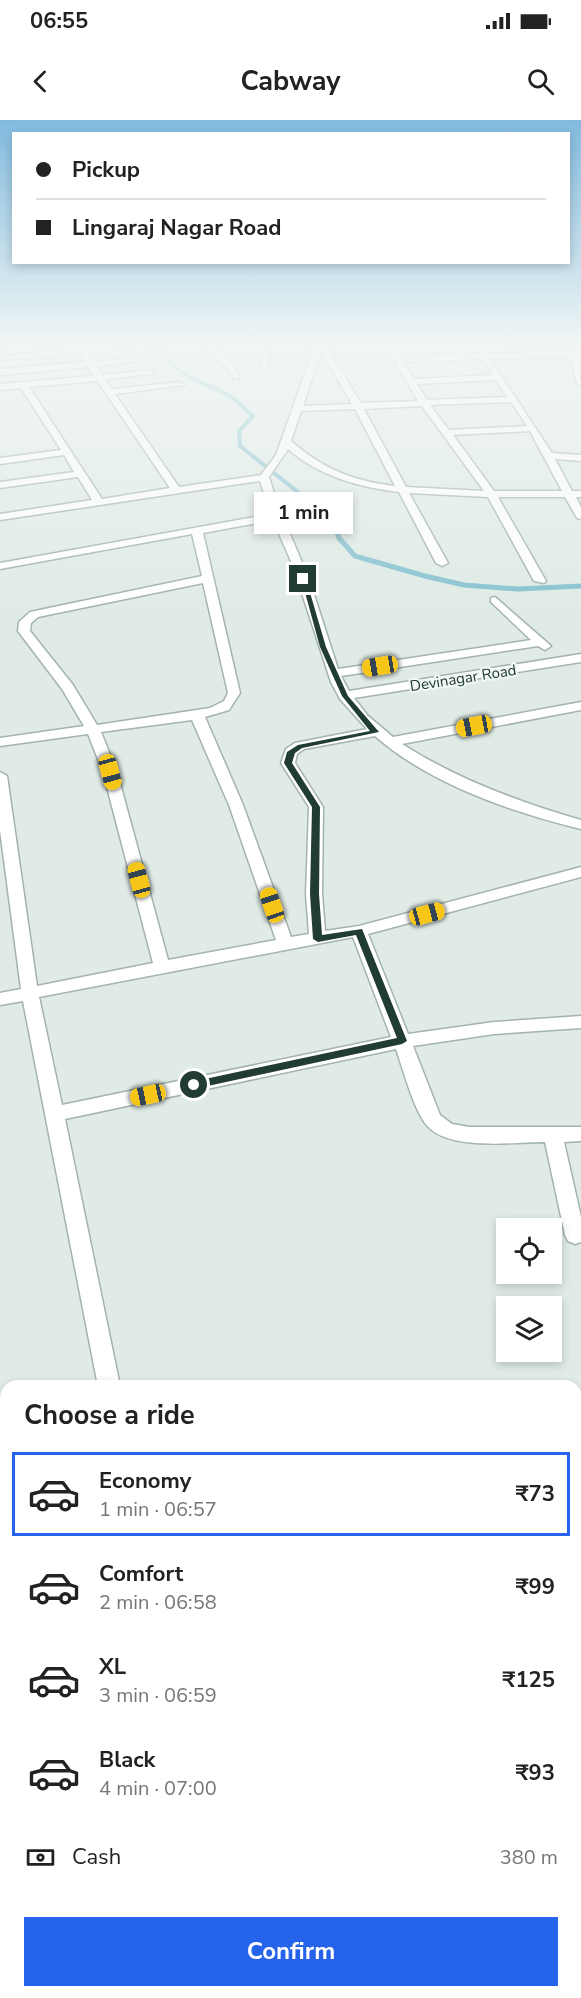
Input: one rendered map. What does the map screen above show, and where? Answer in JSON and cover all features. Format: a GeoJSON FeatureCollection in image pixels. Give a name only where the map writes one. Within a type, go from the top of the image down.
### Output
{"type":"FeatureCollection","features":[{"type":"Feature","properties":{"kind":"street"},"geometry":{"type":"LineString","coordinates":[[54,433],[98,501]]}},
{"type":"Feature","properties":{"kind":"street"},"geometry":{"type":"LineString","coordinates":[[137,433],[176,489]]}},
{"type":"Feature","properties":{"kind":"street"},"geometry":{"type":"LineString","coordinates":[[0,517],[266,475],[281,456],[288,433]]}},
{"type":"Feature","properties":{"kind":"street"},"geometry":{"type":"LineString","coordinates":[[372,433],[400,490],[442,563]]}},
{"type":"Feature","properties":{"kind":"street"},"geometry":{"type":"LineString","coordinates":[[446,433],[454,433]]}},
{"type":"Feature","properties":{"kind":"street"},"geometry":{"type":"LineString","coordinates":[[446,433],[490,492],[540,581]]}},
{"type":"Feature","properties":{"kind":"street"},"geometry":{"type":"LineString","coordinates":[[535,433],[581,516]]}},
{"type":"Feature","properties":{"kind":"street"},"geometry":{"type":"LineString","coordinates":[[285,441],[296,455],[330,472],[355,481],[400,490],[581,494]]}},
{"type":"Feature","properties":{"kind":"street"},"geometry":{"type":"LineString","coordinates":[[0,461],[66,452]]}},
{"type":"Feature","properties":{"kind":"street"},"geometry":{"type":"LineString","coordinates":[[549,456],[581,458]]}},
{"type":"Feature","properties":{"kind":"street"},"geometry":{"type":"LineString","coordinates":[[0,485],[81,474]]}},
{"type":"Feature","properties":{"kind":"street"},"geometry":{"type":"LineString","coordinates":[[266,475],[277,516],[303,579],[323,647],[345,696],[375,732],[448,775],[538,813],[581,825]]}},
{"type":"Feature","properties":{"kind":"street"},"geometry":{"type":"LineString","coordinates":[[0,566],[277,516]]}},
{"type":"Feature","properties":{"kind":"street"},"geometry":{"type":"LineString","coordinates":[[0,742],[197,715],[223,709],[231,702],[234,693],[197,531]]}},
{"type":"Feature","properties":{"kind":"street"},"geometry":{"type":"LineString","coordinates":[[162,967],[110,772],[93,730],[68,688],[27,639],[24,632],[25,622],[34,614],[52,609],[208,578]]}},
{"type":"Feature","properties":{"kind":"street"},"geometry":{"type":"LineString","coordinates":[[495,600],[562,662]]}},
{"type":"Feature","properties":{"kind":"street"},"geometry":{"type":"LineString","coordinates":[[335,673],[539,642]]}},
{"type":"Feature","properties":{"kind":"street","name":"Devinagar Road"},"geometry":{"type":"LineString","coordinates":[[345,696],[581,658]]}},
{"type":"Feature","properties":{"kind":"street"},"geometry":{"type":"LineString","coordinates":[[390,742],[581,706]]}},
{"type":"Feature","properties":{"kind":"street"},"geometry":{"type":"LineString","coordinates":[[197,715],[236,805],[286,945]]}},
{"type":"Feature","properties":{"kind":"street"},"geometry":{"type":"LineString","coordinates":[[318,939],[315,894],[316,807],[288,763],[291,752],[300,746],[375,732]]}},
{"type":"Feature","properties":{"kind":"street"},"geometry":{"type":"LineString","coordinates":[[0,776],[30,994],[108,1380]]}},
{"type":"Feature","properties":{"kind":"street"},"geometry":{"type":"LineString","coordinates":[[0,999],[359,931],[581,872]]}},
{"type":"Feature","properties":{"kind":"street"},"geometry":{"type":"LineString","coordinates":[[359,931],[432,1119],[447,1131],[469,1135],[581,1134]]}},
{"type":"Feature","properties":{"kind":"street"},"geometry":{"type":"LineString","coordinates":[[55,1114],[402,1041],[494,1028],[581,1022]]}},
{"type":"Feature","properties":{"kind":"street"},"geometry":{"type":"LineString","coordinates":[[553,1136],[575,1235]]}},
{"type":"Feature","properties":{"kind":"waterway"},"geometry":{"type":"LineString","coordinates":[[239,433],[240,446],[333,520],[335,525]]}},
{"type":"Feature","properties":{"kind":"waterway"},"geometry":{"type":"LineString","coordinates":[[334,523],[339,538],[355,556],[425,576],[464,585],[518,589],[581,586]]}},
{"type":"Feature","properties":{"kind":"route"},"geometry":{"type":"LineString","coordinates":[[194,1085],[402,1041],[359,931],[318,939],[315,894],[316,807],[288,763],[291,752],[300,746],[375,732],[345,696],[323,647],[303,579]]}}]}
